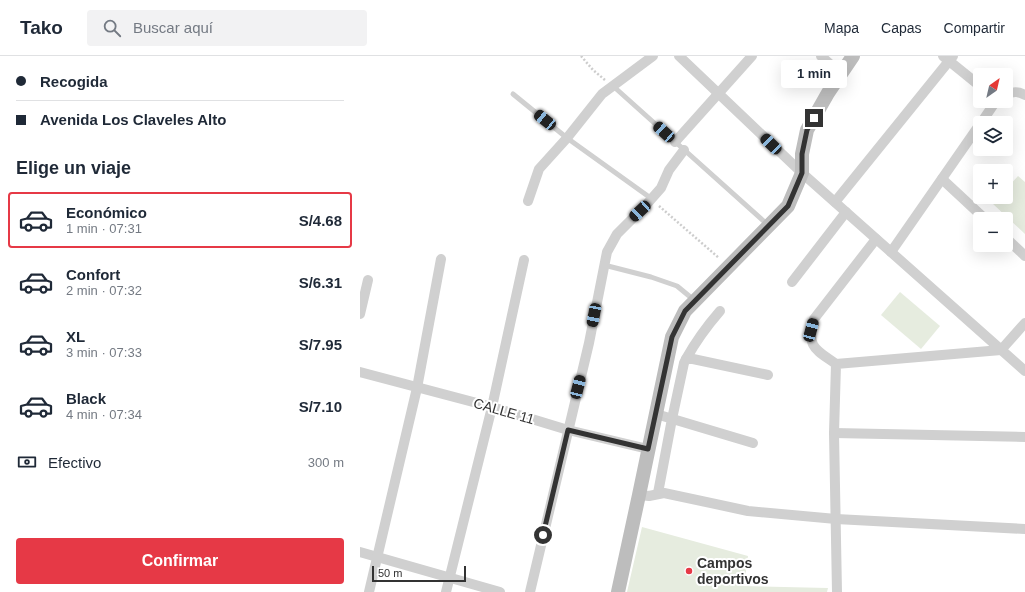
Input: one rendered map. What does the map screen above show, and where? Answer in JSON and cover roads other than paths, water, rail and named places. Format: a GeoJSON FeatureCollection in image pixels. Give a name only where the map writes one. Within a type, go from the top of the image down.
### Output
{"type":"FeatureCollection","features":[{"type":"Feature","properties":{"kind":"street"},"geometry":{"type":"LineString","coordinates":[[528,201],[539,169],[567,138],[602,94],[653,56]]}},
{"type":"Feature","properties":{"kind":"street"},"geometry":{"type":"LineString","coordinates":[[679,56],[802,173],[1025,371]]}},
{"type":"Feature","properties":{"kind":"street"},"geometry":{"type":"LineString","coordinates":[[675,142],[752,56]]}},
{"type":"Feature","properties":{"kind":"street"},"geometry":{"type":"LineString","coordinates":[[821,56],[840,74]]}},
{"type":"Feature","properties":{"kind":"street"},"geometry":{"type":"LineString","coordinates":[[618,592],[672,337],[685,311],[788,206],[802,173],[802,154],[807,130],[828,93],[853,56]]}},
{"type":"Feature","properties":{"kind":"street"},"geometry":{"type":"LineString","coordinates":[[835,202],[949,57],[973,79]]}},
{"type":"Feature","properties":{"kind":"street"},"geometry":{"type":"LineString","coordinates":[[1013,92],[1019,92],[1025,95]]}},
{"type":"Feature","properties":{"kind":"street"},"geometry":{"type":"LineString","coordinates":[[891,252],[973,134]]}},
{"type":"Feature","properties":{"kind":"street"},"geometry":{"type":"LineString","coordinates":[[530,592],[589,343],[607,252],[616,234],[652,199],[661,188],[669,170],[684,150]]}},
{"type":"Feature","properties":{"kind":"street"},"geometry":{"type":"LineString","coordinates":[[942,178],[978,212]]}},
{"type":"Feature","properties":{"kind":"street"},"geometry":{"type":"LineString","coordinates":[[792,282],[846,212]]}},
{"type":"Feature","properties":{"kind":"street"},"geometry":{"type":"LineString","coordinates":[[876,239],[814,319],[811,330],[811,342],[817,350],[836,364],[1001,350],[1025,323]]}},
{"type":"Feature","properties":{"kind":"street"},"geometry":{"type":"LineString","coordinates":[[1013,245],[1025,256]]}},
{"type":"Feature","properties":{"kind":"street"},"geometry":{"type":"LineString","coordinates":[[369,592],[417,388],[441,259]]}},
{"type":"Feature","properties":{"kind":"street"},"geometry":{"type":"LineString","coordinates":[[446,592],[492,407],[524,260]]}},
{"type":"Feature","properties":{"kind":"street"},"geometry":{"type":"LineString","coordinates":[[360,314],[368,280]]}},
{"type":"Feature","properties":{"kind":"street"},"geometry":{"type":"LineString","coordinates":[[658,493],[684,363],[693,346],[720,311]]}},
{"type":"Feature","properties":{"kind":"street"},"geometry":{"type":"LineString","coordinates":[[686,359],[693,359],[768,375]]}},
{"type":"Feature","properties":{"kind":"street"},"geometry":{"type":"LineString","coordinates":[[836,364],[834,433],[837,592]]}},
{"type":"Feature","properties":{"kind":"street","name":"CALLE 11"},"geometry":{"type":"LineString","coordinates":[[360,372],[492,407],[568,430],[648,449]]}},
{"type":"Feature","properties":{"kind":"street"},"geometry":{"type":"LineString","coordinates":[[659,398],[676,401]]}},
{"type":"Feature","properties":{"kind":"street"},"geometry":{"type":"LineString","coordinates":[[656,414],[753,443]]}},
{"type":"Feature","properties":{"kind":"street"},"geometry":{"type":"LineString","coordinates":[[834,433],[1025,436]]}},
{"type":"Feature","properties":{"kind":"street"},"geometry":{"type":"LineString","coordinates":[[639,495],[649,496],[664,493],[748,511],[836,519],[1025,529]]}},
{"type":"Feature","properties":{"kind":"street"},"geometry":{"type":"LineString","coordinates":[[360,552],[500,592]]}},
{"type":"Feature","properties":{"kind":"lane"},"geometry":{"type":"LineString","coordinates":[[613,86],[768,226]]}},
{"type":"Feature","properties":{"kind":"lane"},"geometry":{"type":"LineString","coordinates":[[513,94],[567,138],[652,199]]}},
{"type":"Feature","properties":{"kind":"lane"},"geometry":{"type":"LineString","coordinates":[[604,265],[651,277],[677,286],[695,301]]}},
{"type":"Feature","properties":{"kind":"place","name":"Campos deportivos"},"geometry":{"type":"Point","coordinates":[689,571]}}]}
